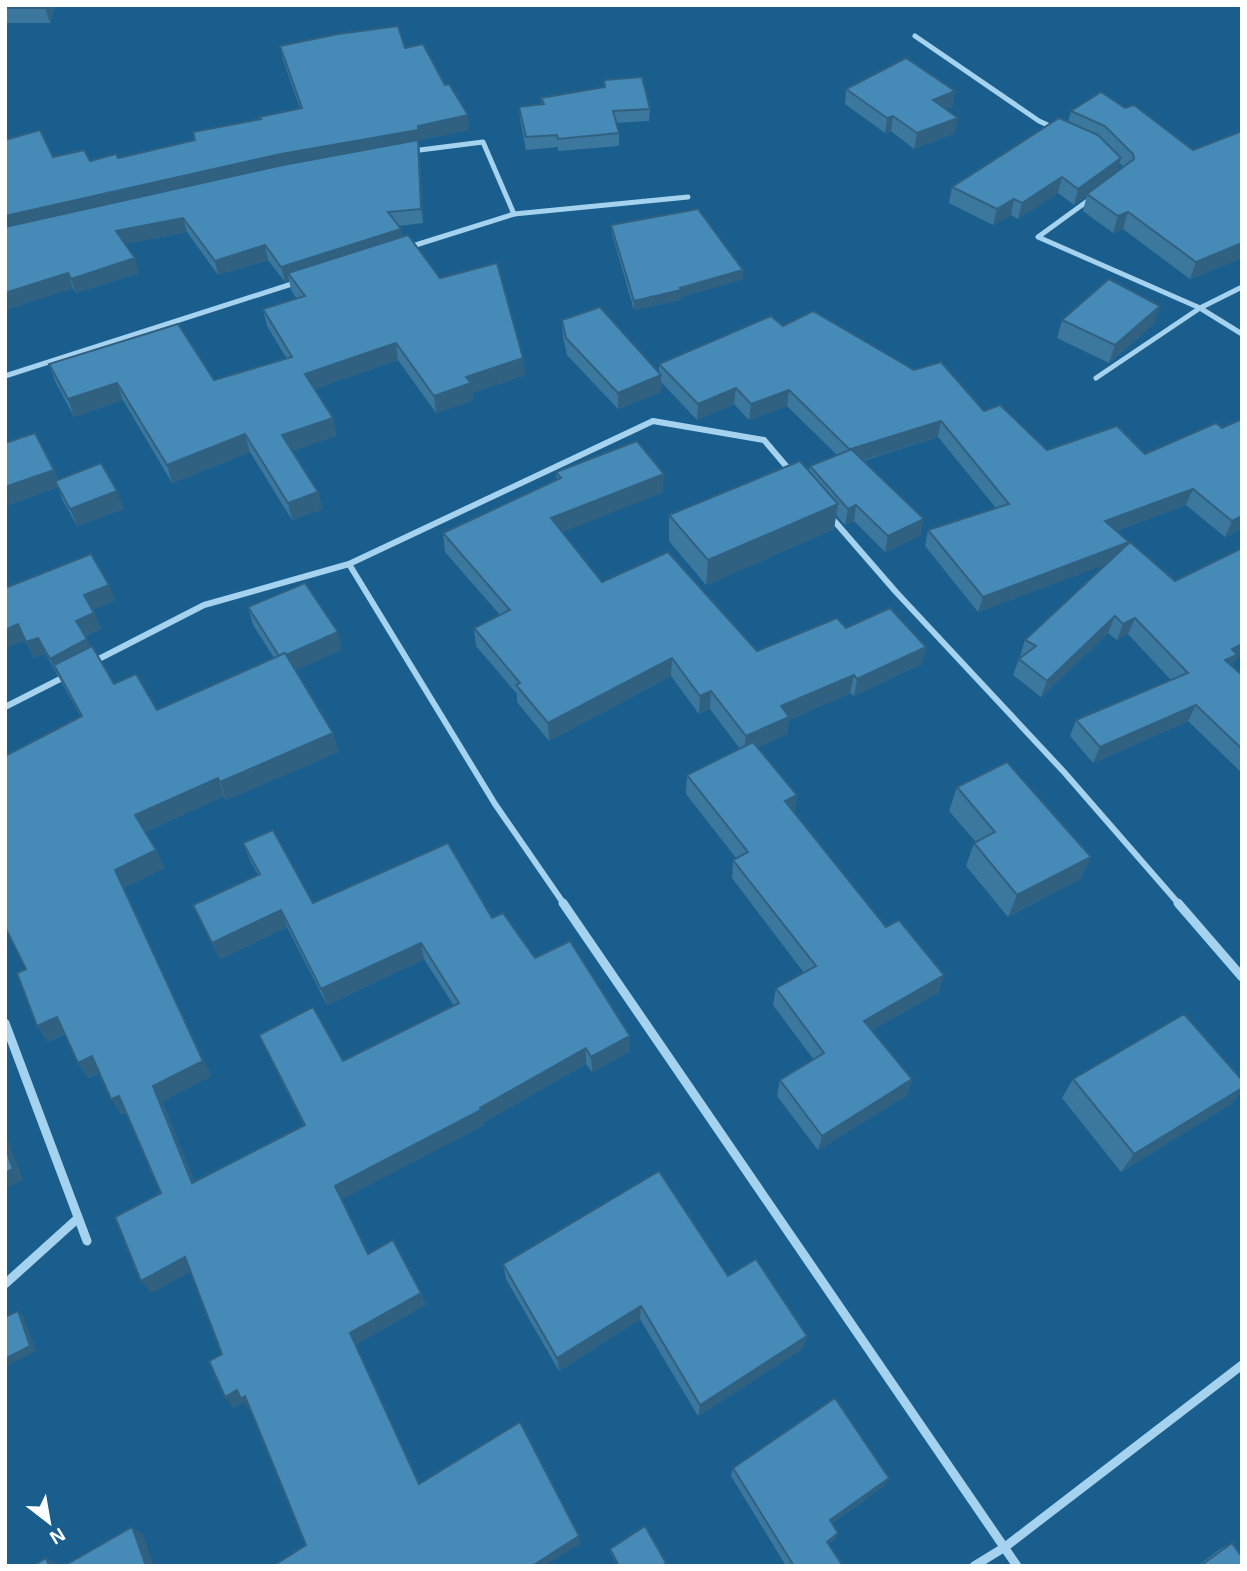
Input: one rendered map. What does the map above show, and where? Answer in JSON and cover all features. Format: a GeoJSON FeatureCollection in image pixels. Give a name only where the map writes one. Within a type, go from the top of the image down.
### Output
{"type":"FeatureCollection","features":[{"type":"Feature","properties":{"kind":"street"},"geometry":{"type":"LineString","coordinates":[[915,36],[1039,121],[1062,132]]}},
{"type":"Feature","properties":{"kind":"street"},"geometry":{"type":"LineString","coordinates":[[404,152],[456,143],[483,142],[514,214]]}},
{"type":"Feature","properties":{"kind":"street"},"geometry":{"type":"LineString","coordinates":[[1102,190],[1038,237],[1200,309],[1242,334]]}},
{"type":"Feature","properties":{"kind":"street"},"geometry":{"type":"LineString","coordinates":[[396,251],[514,214],[688,197]]}},
{"type":"Feature","properties":{"kind":"street"},"geometry":{"type":"LineString","coordinates":[[5,376],[305,280]]}},
{"type":"Feature","properties":{"kind":"street"},"geometry":{"type":"LineString","coordinates":[[1096,378],[1200,309],[1242,287]]}},
{"type":"Feature","properties":{"kind":"street"},"geometry":{"type":"LineString","coordinates":[[5,707],[204,605],[349,565],[653,421],[764,440],[799,481]]}},
{"type":"Feature","properties":{"kind":"street"},"geometry":{"type":"LineString","coordinates":[[825,511],[896,592],[1064,772],[1242,977]]}},
{"type":"Feature","properties":{"kind":"street"},"geometry":{"type":"LineString","coordinates":[[349,565],[495,804],[1017,1566]]}},
{"type":"Feature","properties":{"kind":"street"},"geometry":{"type":"LineString","coordinates":[[5,1023],[87,1241]]}},
{"type":"Feature","properties":{"kind":"street"},"geometry":{"type":"LineString","coordinates":[[5,1284],[77,1219]]}},
{"type":"Feature","properties":{"kind":"street"},"geometry":{"type":"LineString","coordinates":[[974,1566],[1005,1547],[1242,1366]]}},
{"type":"Feature","properties":{"kind":"building"},"geometry":{"type":"Polygon","coordinates":[[[5,5],[46,5],[45,8],[5,8],[5,5]]]}},
{"type":"Feature","properties":{"kind":"building"},"geometry":{"type":"Polygon","coordinates":[[[398,26],[405,48],[423,44],[445,85],[449,84],[468,115],[418,126],[418,130],[281,154],[5,216],[5,140],[40,130],[53,157],[84,150],[90,161],[116,154],[118,158],[195,140],[193,132],[302,108],[280,46],[338,34],[398,26]]]}},
{"type":"Feature","properties":{"kind":"building"},"geometry":{"type":"Polygon","coordinates":[[[906,58],[955,91],[933,100],[958,118],[917,133],[893,116],[887,118],[846,89],[906,58]]]}},
{"type":"Feature","properties":{"kind":"building"},"geometry":{"type":"Polygon","coordinates":[[[642,77],[650,109],[613,111],[619,133],[558,139],[557,135],[526,137],[519,107],[544,104],[541,98],[605,87],[604,80],[642,77]]]}},
{"type":"Feature","properties":{"kind":"building"},"geometry":{"type":"Polygon","coordinates":[[[1101,92],[1125,108],[1134,105],[1193,150],[1242,131],[1242,243],[1196,262],[1128,212],[1118,216],[1087,194],[1134,159],[1133,154],[1105,126],[1071,111],[1101,92]]]}},
{"type":"Feature","properties":{"kind":"building"},"geometry":{"type":"Polygon","coordinates":[[[1059,118],[1098,135],[1121,158],[1078,189],[1062,177],[1022,203],[1014,199],[997,209],[952,187],[1059,118]]]}},
{"type":"Feature","properties":{"kind":"building"},"geometry":{"type":"Polygon","coordinates":[[[418,140],[421,209],[388,212],[401,229],[281,267],[265,245],[215,261],[183,218],[116,231],[135,258],[71,279],[68,273],[5,293],[5,227],[283,165],[418,140]]]}},
{"type":"Feature","properties":{"kind":"building"},"geometry":{"type":"Polygon","coordinates":[[[698,209],[743,270],[680,288],[681,290],[634,301],[611,225],[698,209]]]}},
{"type":"Feature","properties":{"kind":"building"},"geometry":{"type":"Polygon","coordinates":[[[408,235],[440,278],[497,263],[523,358],[466,377],[471,383],[434,396],[396,343],[305,374],[333,418],[282,435],[318,492],[288,503],[245,434],[167,465],[117,383],[68,399],[49,364],[178,324],[214,380],[292,357],[263,309],[305,296],[288,273],[408,235]]]}},
{"type":"Feature","properties":{"kind":"building"},"geometry":{"type":"Polygon","coordinates":[[[1109,279],[1160,306],[1115,345],[1062,320],[1109,279]]]}},
{"type":"Feature","properties":{"kind":"building"},"geometry":{"type":"Polygon","coordinates":[[[600,307],[661,375],[618,393],[566,338],[562,320],[600,307]]]}},
{"type":"Feature","properties":{"kind":"building"},"geometry":{"type":"Polygon","coordinates":[[[813,311],[914,370],[941,362],[984,411],[1000,405],[1047,450],[1117,426],[1145,454],[1216,423],[1222,428],[1242,419],[1242,516],[1232,521],[1193,489],[1105,521],[1129,542],[983,597],[928,530],[1009,504],[941,421],[851,449],[924,519],[888,536],[856,505],[848,509],[810,466],[850,450],[789,390],[751,404],[736,388],[698,404],[659,364],[771,316],[783,326],[813,311]]]}},
{"type":"Feature","properties":{"kind":"building"},"geometry":{"type":"Polygon","coordinates":[[[35,433],[54,470],[5,487],[5,443],[35,433]]]}},
{"type":"Feature","properties":{"kind":"building"},"geometry":{"type":"Polygon","coordinates":[[[637,441],[664,474],[551,518],[602,582],[668,552],[757,651],[837,618],[846,628],[890,608],[926,647],[857,679],[854,675],[781,706],[789,717],[746,736],[711,691],[700,696],[672,658],[548,723],[516,685],[520,683],[474,628],[510,610],[443,533],[561,478],[556,472],[637,441]]]}},
{"type":"Feature","properties":{"kind":"building"},"geometry":{"type":"Polygon","coordinates":[[[800,461],[838,504],[708,560],[669,515],[800,461]]]}},
{"type":"Feature","properties":{"kind":"building"},"geometry":{"type":"Polygon","coordinates":[[[101,463],[117,491],[70,509],[55,481],[101,463]]]}},
{"type":"Feature","properties":{"kind":"building"},"geometry":{"type":"Polygon","coordinates":[[[1130,542],[1175,581],[1242,548],[1242,644],[1232,649],[1237,655],[1225,660],[1242,675],[1242,749],[1196,705],[1100,747],[1076,720],[1188,673],[1135,618],[1123,624],[1115,616],[1047,681],[1019,659],[1036,646],[1025,640],[1130,542]]]}},
{"type":"Feature","properties":{"kind":"building"},"geometry":{"type":"Polygon","coordinates":[[[91,554],[109,585],[84,595],[94,613],[76,621],[87,639],[50,659],[38,638],[26,642],[18,624],[5,630],[5,588],[91,554]]]}},
{"type":"Feature","properties":{"kind":"building"},"geometry":{"type":"Polygon","coordinates":[[[305,583],[338,632],[279,656],[248,607],[305,583]]]}},
{"type":"Feature","properties":{"kind":"building"},"geometry":{"type":"Polygon","coordinates":[[[92,646],[114,684],[136,674],[157,710],[285,653],[333,733],[220,782],[218,778],[135,815],[156,850],[115,870],[203,1061],[153,1086],[192,1183],[305,1125],[259,1035],[313,1007],[343,1061],[459,1003],[421,943],[321,989],[281,910],[212,943],[193,905],[260,874],[243,843],[273,830],[313,903],[448,843],[492,918],[503,913],[535,958],[570,941],[630,1036],[591,1057],[586,1048],[480,1108],[481,1110],[335,1186],[368,1254],[393,1240],[421,1293],[350,1333],[419,1484],[520,1422],[579,1536],[532,1566],[273,1566],[306,1545],[245,1396],[241,1399],[237,1390],[225,1397],[209,1361],[222,1354],[185,1257],[141,1281],[115,1217],[161,1193],[119,1096],[111,1099],[92,1056],[78,1063],[57,1017],[37,1026],[17,973],[26,969],[5,927],[5,756],[82,716],[54,665],[92,646]]]}},
{"type":"Feature","properties":{"kind":"building"},"geometry":{"type":"Polygon","coordinates":[[[753,742],[797,795],[785,801],[886,927],[899,920],[944,975],[864,1021],[912,1079],[822,1136],[780,1080],[824,1053],[776,988],[816,966],[733,860],[748,852],[687,775],[753,742]]]}},
{"type":"Feature","properties":{"kind":"building"},"geometry":{"type":"Polygon","coordinates":[[[1007,762],[1091,857],[1017,895],[974,843],[995,832],[957,787],[1007,762]]]}},
{"type":"Feature","properties":{"kind":"building"},"geometry":{"type":"Polygon","coordinates":[[[1184,1014],[1242,1080],[1242,1088],[1134,1154],[1073,1079],[1184,1014]]]}},
{"type":"Feature","properties":{"kind":"building"},"geometry":{"type":"Polygon","coordinates":[[[5,1147],[13,1169],[5,1173],[5,1147]]]}},
{"type":"Feature","properties":{"kind":"building"},"geometry":{"type":"Polygon","coordinates":[[[659,1171],[728,1276],[756,1259],[807,1336],[700,1405],[641,1306],[557,1358],[503,1264],[659,1171]]]}},
{"type":"Feature","properties":{"kind":"building"},"geometry":{"type":"Polygon","coordinates":[[[18,1311],[30,1346],[5,1359],[5,1317],[18,1311]]]}},
{"type":"Feature","properties":{"kind":"building"},"geometry":{"type":"Polygon","coordinates":[[[835,1398],[889,1478],[830,1520],[838,1533],[827,1542],[843,1566],[794,1566],[733,1468],[835,1398]]]}},
{"type":"Feature","properties":{"kind":"building"},"geometry":{"type":"Polygon","coordinates":[[[645,1526],[666,1563],[662,1566],[619,1566],[610,1549],[645,1526]]]}},
{"type":"Feature","properties":{"kind":"building"},"geometry":{"type":"Polygon","coordinates":[[[132,1527],[146,1566],[64,1566],[132,1527]]]}},
{"type":"Feature","properties":{"kind":"building"},"geometry":{"type":"Polygon","coordinates":[[[1232,1543],[1242,1557],[1242,1566],[1200,1566],[1232,1543]]]}},
{"type":"Feature","properties":{"kind":"building"},"geometry":{"type":"Polygon","coordinates":[[[46,1558],[49,1566],[33,1566],[46,1558]]]}}]}
